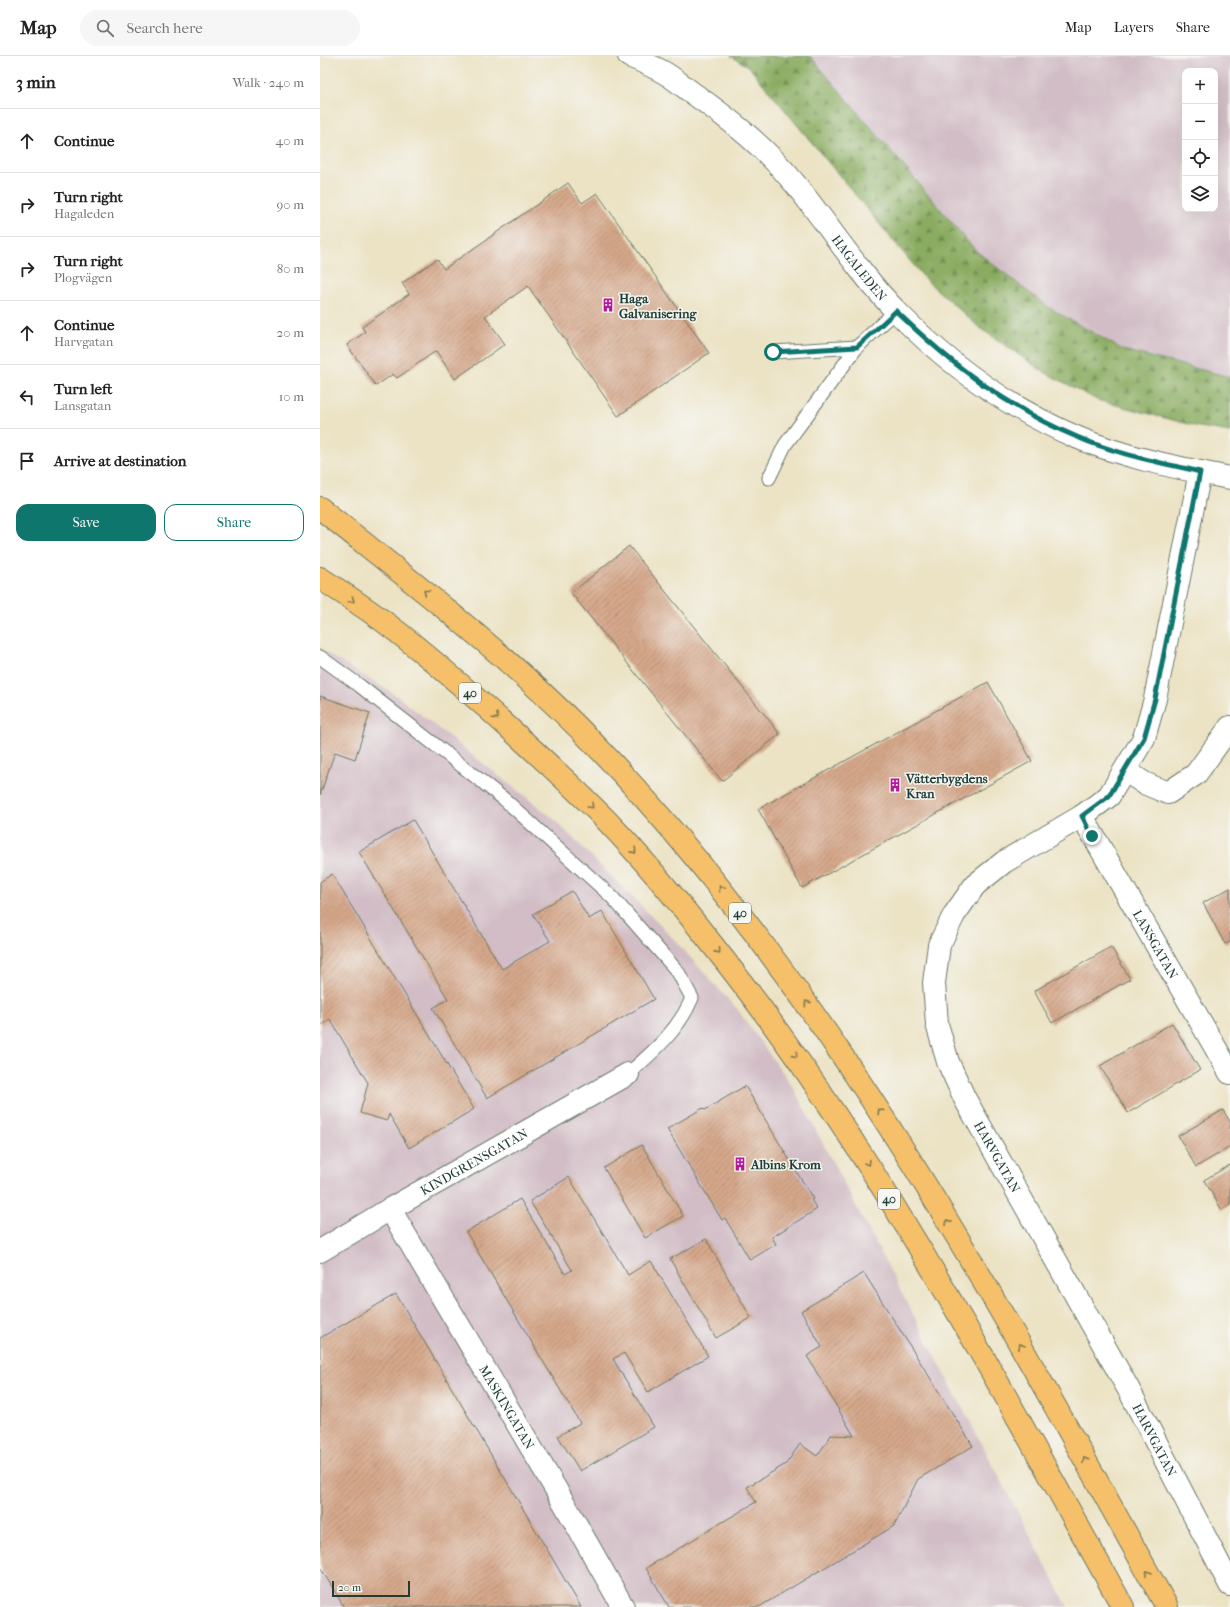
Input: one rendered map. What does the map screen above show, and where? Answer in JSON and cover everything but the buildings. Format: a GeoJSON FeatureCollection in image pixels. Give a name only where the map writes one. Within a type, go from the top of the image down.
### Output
{"type":"FeatureCollection","features":[{"type":"Feature","properties":{"kind":"highway"},"geometry":{"type":"LineString","coordinates":[[320,508],[370,548]]}},
{"type":"Feature","properties":{"kind":"highway","name":"40"},"geometry":{"type":"LineString","coordinates":[[320,514],[370,548],[456,616],[532,682],[600,750],[668,824],[734,905],[822,1024],[908,1156],[1041,1382],[1167,1607]]}},
{"type":"Feature","properties":{"kind":"highway","name":"40"},"geometry":{"type":"LineString","coordinates":[[320,578],[392,627],[548,763],[608,822],[666,888],[741,980],[855,1143],[1003,1392],[1123,1607]]}},
{"type":"Feature","properties":{"kind":"street","name":"HAGALEDEN"},"geometry":{"type":"LineString","coordinates":[[629,56],[665,73],[714,108],[756,142],[795,184],[840,245],[896,311],[934,347],[987,389],[1032,417],[1078,438],[1132,456],[1230,478]]}},
{"type":"Feature","properties":{"kind":"street","name":"HARVGATAN"},"geometry":{"type":"LineString","coordinates":[[1200,472],[1155,699],[1144,738],[1126,771],[1109,796],[1082,816],[1004,862],[975,886],[954,915],[939,945],[934,983],[936,1024],[948,1062],[965,1099],[1129,1390],[1230,1585]]}},
{"type":"Feature","properties":{"kind":"street"},"geometry":{"type":"LineString","coordinates":[[1126,771],[1144,783],[1168,793],[1196,774],[1230,727]]}},
{"type":"Feature","properties":{"kind":"street","name":"LANSGATAN"},"geometry":{"type":"LineString","coordinates":[[1082,816],[1230,1073]]}},
{"type":"Feature","properties":{"kind":"street","name":"KINDGRENSGATAN"},"geometry":{"type":"LineString","coordinates":[[320,1251],[390,1209],[628,1074]]}},
{"type":"Feature","properties":{"kind":"street","name":"MASKINGATAN"},"geometry":{"type":"LineString","coordinates":[[390,1209],[545,1470],[623,1607]]}},
{"type":"Feature","properties":{"kind":"lane"},"geometry":{"type":"LineString","coordinates":[[769,478],[785,445],[857,347],[896,311]]}},
{"type":"Feature","properties":{"kind":"lane"},"geometry":{"type":"LineString","coordinates":[[773,352],[857,347]]}},
{"type":"Feature","properties":{"kind":"lane"},"geometry":{"type":"LineString","coordinates":[[320,658],[360,686],[504,799],[612,898],[678,972],[692,998],[685,1015],[661,1045],[628,1074]]}},
{"type":"Feature","properties":{"kind":"shaded area"},"geometry":{"type":"Polygon","coordinates":[[[810,56],[1230,56],[1230,377],[1123,350],[1048,307],[976,251],[810,56]]]}},
{"type":"Feature","properties":{"kind":"shaded area"},"geometry":{"type":"Polygon","coordinates":[[[320,649],[397,696],[554,819],[669,934],[737,1009],[793,1087],[1068,1607],[320,1607],[320,649]]]}},
{"type":"Feature","properties":{"kind":"green space"},"geometry":{"type":"Polygon","coordinates":[[[731,56],[810,56],[976,251],[1048,307],[1123,350],[1230,377],[1230,432],[1199,427],[1097,400],[1044,372],[980,328],[926,280],[749,67],[731,56]]]}},
{"type":"Feature","properties":{"kind":"place","name":"Haga Galvanisering"},"geometry":{"type":"Point","coordinates":[608,305]}},
{"type":"Feature","properties":{"kind":"place","name":"Vätterbygdens Kran"},"geometry":{"type":"Point","coordinates":[895,785]}},
{"type":"Feature","properties":{"kind":"place","name":"Albins Krom"},"geometry":{"type":"Point","coordinates":[740,1164]}},
{"type":"Feature","properties":{"kind":"route"},"geometry":{"type":"LineString","coordinates":[[773,352],[857,347],[896,311],[934,347],[987,389],[1032,417],[1078,438],[1132,456],[1200,472],[1155,699],[1144,738],[1126,771],[1109,796],[1082,816],[1092,836]]}}]}
